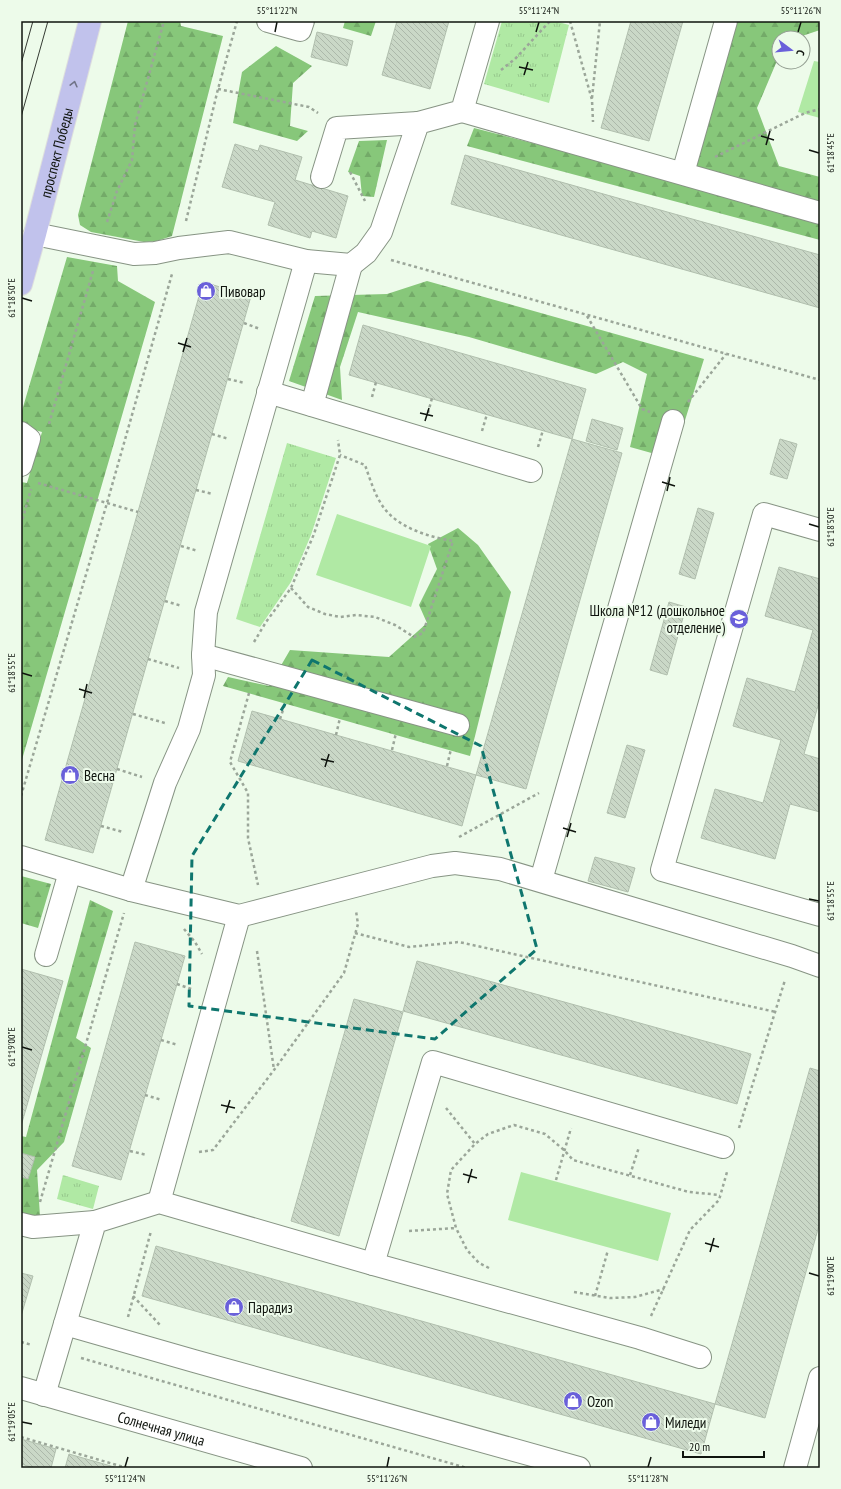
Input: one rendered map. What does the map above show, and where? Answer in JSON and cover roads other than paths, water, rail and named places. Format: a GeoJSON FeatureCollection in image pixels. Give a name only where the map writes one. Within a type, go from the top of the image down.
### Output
{"type":"FeatureCollection","features":[{"type":"Feature","properties":{"kind":"main road","name":"проспект Победы"},"geometry":{"type":"LineString","coordinates":[[21,284],[90,21]]}},
{"type":"Feature","properties":{"kind":"street"},"geometry":{"type":"LineString","coordinates":[[268,21],[300,30],[303,21]]}},
{"type":"Feature","properties":{"kind":"street"},"geometry":{"type":"LineString","coordinates":[[462,111],[488,21]]}},
{"type":"Feature","properties":{"kind":"street"},"geometry":{"type":"LineString","coordinates":[[682,173],[726,21]]}},
{"type":"Feature","properties":{"kind":"street"},"geometry":{"type":"LineString","coordinates":[[322,177],[335,134],[418,123],[462,111],[820,213]]}},
{"type":"Feature","properties":{"kind":"street"},"geometry":{"type":"LineString","coordinates":[[312,405],[359,259],[380,232],[418,123]]}},
{"type":"Feature","properties":{"kind":"street"},"geometry":{"type":"LineString","coordinates":[[35,234],[134,254],[155,253],[179,248],[229,242],[306,261],[359,259]]}},
{"type":"Feature","properties":{"kind":"street"},"geometry":{"type":"LineString","coordinates":[[131,890],[165,783],[189,729],[203,665],[206,612],[306,261]]}},
{"type":"Feature","properties":{"kind":"street"},"geometry":{"type":"LineString","coordinates":[[268,392],[531,471]]}},
{"type":"Feature","properties":{"kind":"street"},"geometry":{"type":"LineString","coordinates":[[541,880],[673,421]]}},
{"type":"Feature","properties":{"kind":"street"},"geometry":{"type":"LineString","coordinates":[[21,433],[29,439],[27,473]]}},
{"type":"Feature","properties":{"kind":"street"},"geometry":{"type":"LineString","coordinates":[[820,530],[764,514],[662,870],[820,915]]}},
{"type":"Feature","properties":{"kind":"street"},"geometry":{"type":"LineString","coordinates":[[203,665],[248,667],[458,725]]}},
{"type":"Feature","properties":{"kind":"street"},"geometry":{"type":"LineString","coordinates":[[21,857],[131,890],[238,916],[263,908],[432,866],[455,863],[500,869],[541,880],[792,956],[819,961]]}},
{"type":"Feature","properties":{"kind":"street"},"geometry":{"type":"LineString","coordinates":[[46,955],[70,872]]}},
{"type":"Feature","properties":{"kind":"street"},"geometry":{"type":"LineString","coordinates":[[159,1202],[238,916]]}},
{"type":"Feature","properties":{"kind":"street"},"geometry":{"type":"LineString","coordinates":[[373,1264],[433,1062],[578,1104],[726,1156]]}},
{"type":"Feature","properties":{"kind":"street"},"geometry":{"type":"LineString","coordinates":[[27,1225],[95,1222],[159,1202],[373,1264],[640,1338],[700,1357]]}},
{"type":"Feature","properties":{"kind":"street"},"geometry":{"type":"LineString","coordinates":[[44,1394],[95,1222]]}},
{"type":"Feature","properties":{"kind":"street"},"geometry":{"type":"LineString","coordinates":[[65,1324],[579,1468]]}},
{"type":"Feature","properties":{"kind":"street"},"geometry":{"type":"LineString","coordinates":[[795,1468],[812,1436],[820,1378]]}},
{"type":"Feature","properties":{"kind":"street","name":"Солнечная улица"},"geometry":{"type":"LineString","coordinates":[[21,1388],[44,1394],[254,1462],[301,1468]]}},
{"type":"Feature","properties":{"kind":"tram line"},"geometry":{"type":"LineString","coordinates":[[21,64],[33,21]]}},
{"type":"Feature","properties":{"kind":"tram line"},"geometry":{"type":"LineString","coordinates":[[21,117],[48,21]]}},
{"type":"Feature","properties":{"kind":"place","name":"Пивовар"},"geometry":{"type":"Point","coordinates":[206,291]}},
{"type":"Feature","properties":{"kind":"place","name":"Школа №12 (дошкольное отделение)"},"geometry":{"type":"Point","coordinates":[739,619]}},
{"type":"Feature","properties":{"kind":"place","name":"Весна"},"geometry":{"type":"Point","coordinates":[70,775]}},
{"type":"Feature","properties":{"kind":"place","name":"Парадиз"},"geometry":{"type":"Point","coordinates":[234,1307]}},
{"type":"Feature","properties":{"kind":"place","name":"Ozon"},"geometry":{"type":"Point","coordinates":[573,1401]}},
{"type":"Feature","properties":{"kind":"place","name":"Миледи"},"geometry":{"type":"Point","coordinates":[651,1422]}}]}
